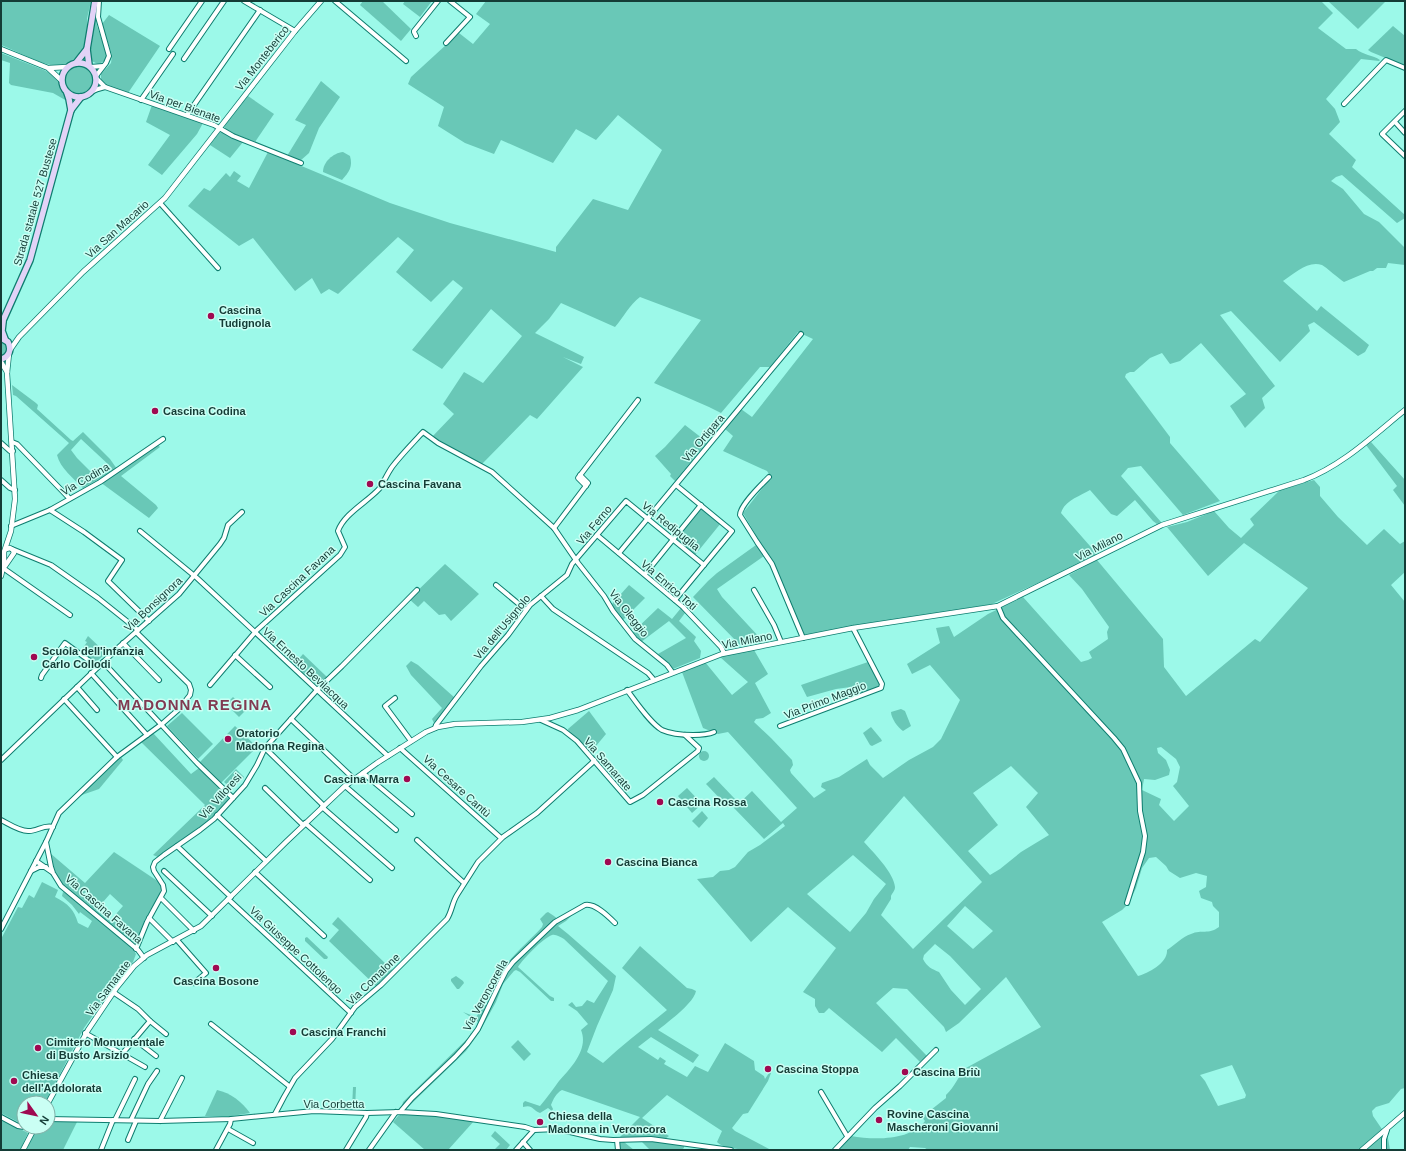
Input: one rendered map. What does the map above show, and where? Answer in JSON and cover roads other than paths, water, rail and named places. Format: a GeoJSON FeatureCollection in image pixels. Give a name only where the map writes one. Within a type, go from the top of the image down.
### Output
{"type":"FeatureCollection","features":[{"type":"Feature","properties":{"kind":"main road"},"geometry":{"type":"LineString","coordinates":[[66,92],[70,95],[80,97],[91,92],[94,88],[96,77],[90,66],[87,49],[95,1]]}},
{"type":"Feature","properties":{"kind":"main road"},"geometry":{"type":"LineString","coordinates":[[76,63],[87,49]]}},
{"type":"Feature","properties":{"kind":"main road"},"geometry":{"type":"LineString","coordinates":[[71,110],[70,99],[61,80],[64,71],[67,67],[80,62],[90,66]]}},
{"type":"Feature","properties":{"kind":"main road","name":"Strada statale 527 Bustese"},"geometry":{"type":"LineString","coordinates":[[2,323],[30,260],[71,110],[80,97]]}},
{"type":"Feature","properties":{"kind":"main road"},"geometry":{"type":"LineString","coordinates":[[1,361],[10,351],[9,344],[4,339],[2,323]]}},
{"type":"Feature","properties":{"kind":"street"},"geometry":{"type":"LineString","coordinates":[[96,77],[109,56],[98,17],[99,1]]}},
{"type":"Feature","properties":{"kind":"street"},"geometry":{"type":"LineString","coordinates":[[169,48],[202,1]]}},
{"type":"Feature","properties":{"kind":"street"},"geometry":{"type":"LineString","coordinates":[[184,59],[224,1]]}},
{"type":"Feature","properties":{"kind":"street"},"geometry":{"type":"LineString","coordinates":[[244,1],[295,31]]}},
{"type":"Feature","properties":{"kind":"street","name":"Via Monteberico"},"geometry":{"type":"LineString","coordinates":[[220,128],[295,31],[321,1]]}},
{"type":"Feature","properties":{"kind":"street"},"geometry":{"type":"LineString","coordinates":[[335,1],[406,61]]}},
{"type":"Feature","properties":{"kind":"street"},"geometry":{"type":"LineString","coordinates":[[416,36],[414,31],[438,1]]}},
{"type":"Feature","properties":{"kind":"street"},"geometry":{"type":"LineString","coordinates":[[446,43],[470,17],[450,1]]}},
{"type":"Feature","properties":{"kind":"street"},"geometry":{"type":"LineString","coordinates":[[187,115],[260,10]]}},
{"type":"Feature","properties":{"kind":"street"},"geometry":{"type":"LineString","coordinates":[[1,49],[48,68],[61,80]]}},
{"type":"Feature","properties":{"kind":"street"},"geometry":{"type":"LineString","coordinates":[[141,100],[173,54]]}},
{"type":"Feature","properties":{"kind":"street"},"geometry":{"type":"LineString","coordinates":[[1344,104],[1386,60],[1405,68]]}},
{"type":"Feature","properties":{"kind":"street"},"geometry":{"type":"LineString","coordinates":[[90,66],[103,66]]}},
{"type":"Feature","properties":{"kind":"street"},"geometry":{"type":"LineString","coordinates":[[48,68],[67,67]]}},
{"type":"Feature","properties":{"kind":"street","name":"Via per Bienate"},"geometry":{"type":"LineString","coordinates":[[96,77],[105,87],[187,115],[220,128],[240,139],[301,163]]}},
{"type":"Feature","properties":{"kind":"street"},"geometry":{"type":"LineString","coordinates":[[91,92],[105,87]]}},
{"type":"Feature","properties":{"kind":"street"},"geometry":{"type":"LineString","coordinates":[[1405,111],[1382,134],[1405,156]]}},
{"type":"Feature","properties":{"kind":"street"},"geometry":{"type":"LineString","coordinates":[[1395,122],[1405,133]]}},
{"type":"Feature","properties":{"kind":"street","name":"Via San Macario"},"geometry":{"type":"LineString","coordinates":[[10,351],[18,337],[83,272],[160,203],[220,128]]}},
{"type":"Feature","properties":{"kind":"street"},"geometry":{"type":"LineString","coordinates":[[160,203],[218,268]]}},
{"type":"Feature","properties":{"kind":"street","name":"Via Ortigara"},"geometry":{"type":"LineString","coordinates":[[619,553],[801,334]]}},
{"type":"Feature","properties":{"kind":"street"},"geometry":{"type":"LineString","coordinates":[[4,339],[18,337]]}},
{"type":"Feature","properties":{"kind":"street"},"geometry":{"type":"LineString","coordinates":[[1,576],[11,526],[15,490],[7,373],[10,351]]}},
{"type":"Feature","properties":{"kind":"street"},"geometry":{"type":"LineString","coordinates":[[1,361],[7,373]]}},
{"type":"Feature","properties":{"kind":"street"},"geometry":{"type":"LineString","coordinates":[[576,560],[554,528],[586,486],[578,478],[638,400]]}},
{"type":"Feature","properties":{"kind":"street","name":"Via Milano"},"geometry":{"type":"LineString","coordinates":[[717,655],[853,628],[998,606],[1170,522],[1304,480],[1320,473],[1340,461],[1405,410]]}},
{"type":"Feature","properties":{"kind":"street","name":"Via Cascina Favana"},"geometry":{"type":"LineString","coordinates":[[210,685],[255,633],[340,555],[345,547],[338,531],[341,524],[380,487],[397,460],[423,432],[438,443],[492,472],[554,528]]}},
{"type":"Feature","properties":{"kind":"street","name":"Via Codina"},"geometry":{"type":"LineString","coordinates":[[11,526],[50,510],[116,472],[163,439]]}},
{"type":"Feature","properties":{"kind":"street"},"geometry":{"type":"LineString","coordinates":[[12,442],[17,444],[69,498]]}},
{"type":"Feature","properties":{"kind":"street"},"geometry":{"type":"LineString","coordinates":[[1,443],[13,452]]}},
{"type":"Feature","properties":{"kind":"street"},"geometry":{"type":"LineString","coordinates":[[769,477],[744,505],[740,511],[740,516],[774,567],[803,638]]}},
{"type":"Feature","properties":{"kind":"street"},"geometry":{"type":"LineString","coordinates":[[1,480],[15,490]]}},
{"type":"Feature","properties":{"kind":"street"},"geometry":{"type":"LineString","coordinates":[[675,600],[732,531],[676,485]]}},
{"type":"Feature","properties":{"kind":"street","name":"Via Redipuglia"},"geometry":{"type":"LineString","coordinates":[[626,501],[704,565]]}},
{"type":"Feature","properties":{"kind":"street","name":"Via Ferno"},"geometry":{"type":"LineString","coordinates":[[576,560],[626,501]]}},
{"type":"Feature","properties":{"kind":"street"},"geometry":{"type":"LineString","coordinates":[[644,574],[701,505]]}},
{"type":"Feature","properties":{"kind":"street"},"geometry":{"type":"LineString","coordinates":[[50,510],[84,532],[122,560],[108,581],[149,621]]}},
{"type":"Feature","properties":{"kind":"street","name":"Via Bonsignora"},"geometry":{"type":"LineString","coordinates":[[1,760],[123,643],[179,594],[223,541],[228,525],[242,512]]}},
{"type":"Feature","properties":{"kind":"street","name":"Via Bonsignora"},"geometry":{"type":"LineString","coordinates":[[140,531],[194,576]]}},
{"type":"Feature","properties":{"kind":"street","name":"Via Enrico Toti"},"geometry":{"type":"LineString","coordinates":[[597,535],[688,611],[721,647],[724,653]]}},
{"type":"Feature","properties":{"kind":"street"},"geometry":{"type":"LineString","coordinates":[[1,929],[60,812],[117,757],[171,717],[183,705],[190,695],[191,689],[188,683],[137,631],[98,598],[53,566],[22,552],[6,551]]}},
{"type":"Feature","properties":{"kind":"street"},"geometry":{"type":"LineString","coordinates":[[3,568],[13,556],[14,551],[6,551]]}},
{"type":"Feature","properties":{"kind":"street"},"geometry":{"type":"LineString","coordinates":[[6,551],[9,558],[22,552]]}},
{"type":"Feature","properties":{"kind":"street","name":"Via dell'Usignolo"},"geometry":{"type":"LineString","coordinates":[[435,728],[481,666],[508,635],[531,603],[566,575],[571,565],[576,560]]}},
{"type":"Feature","properties":{"kind":"street","name":"Via Oleggio"},"geometry":{"type":"LineString","coordinates":[[576,560],[636,640],[657,656],[672,672]]}},
{"type":"Feature","properties":{"kind":"street"},"geometry":{"type":"LineString","coordinates":[[3,568],[70,615]]}},
{"type":"Feature","properties":{"kind":"street","name":"Via Ernesto Bevilacqua"},"geometry":{"type":"LineString","coordinates":[[194,576],[388,756]]}},
{"type":"Feature","properties":{"kind":"street"},"geometry":{"type":"LineString","coordinates":[[496,585],[526,610]]}},
{"type":"Feature","properties":{"kind":"street","name":"Via Villoresi"},"geometry":{"type":"LineString","coordinates":[[161,898],[164,891],[164,886],[154,871],[154,865],[162,856],[203,828],[217,815],[247,782],[265,748],[317,690],[417,590]]}},
{"type":"Feature","properties":{"kind":"street","name":"Via Milano"},"geometry":{"type":"LineString","coordinates":[[754,590],[774,625],[781,642]]}},
{"type":"Feature","properties":{"kind":"street"},"geometry":{"type":"LineString","coordinates":[[541,596],[553,609],[648,673],[654,680]]}},
{"type":"Feature","properties":{"kind":"street"},"geometry":{"type":"LineString","coordinates":[[998,606],[1003,618],[1123,749],[1139,783],[1140,811],[1144,836],[1143,852],[1127,903]]}},
{"type":"Feature","properties":{"kind":"street","name":"Via Primo Maggio"},"geometry":{"type":"LineString","coordinates":[[780,726],[881,688],[882,684],[853,628]]}},
{"type":"Feature","properties":{"kind":"street"},"geometry":{"type":"LineString","coordinates":[[41,678],[65,643],[98,667]]}},
{"type":"Feature","properties":{"kind":"street","name":"Via Bonsignora"},"geometry":{"type":"LineString","coordinates":[[123,643],[159,680]]}},
{"type":"Feature","properties":{"kind":"street","name":"Via Samarate"},"geometry":{"type":"LineString","coordinates":[[52,1095],[86,1033],[129,971],[144,958],[201,926],[304,824],[345,786],[400,748],[435,728],[455,724],[541,720],[572,712],[717,655]]}},
{"type":"Feature","properties":{"kind":"street"},"geometry":{"type":"LineString","coordinates":[[235,656],[270,687]]}},
{"type":"Feature","properties":{"kind":"street"},"geometry":{"type":"LineString","coordinates":[[104,662],[197,763],[233,798]]}},
{"type":"Feature","properties":{"kind":"street"},"geometry":{"type":"LineString","coordinates":[[92,673],[147,735]]}},
{"type":"Feature","properties":{"kind":"street"},"geometry":{"type":"LineString","coordinates":[[77,687],[97,710]]}},
{"type":"Feature","properties":{"kind":"street"},"geometry":{"type":"LineString","coordinates":[[627,690],[652,721],[660,728],[685,735],[703,735],[714,732]]}},
{"type":"Feature","properties":{"kind":"street"},"geometry":{"type":"LineString","coordinates":[[395,698],[384,706],[411,741]]}},
{"type":"Feature","properties":{"kind":"street"},"geometry":{"type":"LineString","coordinates":[[64,699],[117,757]]}},
{"type":"Feature","properties":{"kind":"street"},"geometry":{"type":"LineString","coordinates":[[291,719],[354,779]]}},
{"type":"Feature","properties":{"kind":"street","name":"Via Samarate"},"geometry":{"type":"LineString","coordinates":[[541,720],[566,733],[580,744],[629,802],[632,802],[688,761],[698,751],[699,748],[685,735]]}},
{"type":"Feature","properties":{"kind":"street"},"geometry":{"type":"LineString","coordinates":[[265,748],[323,806],[392,868]]}},
{"type":"Feature","properties":{"kind":"street","name":"Via Cesare Cantù"},"geometry":{"type":"LineString","coordinates":[[400,748],[501,838]]}},
{"type":"Feature","properties":{"kind":"street","name":"Via Comalone"},"geometry":{"type":"LineString","coordinates":[[275,1114],[289,1086],[332,1039],[355,1007],[381,985],[447,919],[451,913],[454,901],[478,862],[501,838],[537,813],[594,760]]}},
{"type":"Feature","properties":{"kind":"street"},"geometry":{"type":"LineString","coordinates":[[363,773],[412,814]]}},
{"type":"Feature","properties":{"kind":"street"},"geometry":{"type":"LineString","coordinates":[[345,786],[396,830]]}},
{"type":"Feature","properties":{"kind":"street"},"geometry":{"type":"LineString","coordinates":[[265,788],[304,824],[370,880]]}},
{"type":"Feature","properties":{"kind":"street"},"geometry":{"type":"LineString","coordinates":[[217,815],[266,861]]}},
{"type":"Feature","properties":{"kind":"street"},"geometry":{"type":"LineString","coordinates":[[1,820],[21,830],[28,831],[49,826],[53,827]]}},
{"type":"Feature","properties":{"kind":"street"},"geometry":{"type":"LineString","coordinates":[[417,840],[464,883]]}},
{"type":"Feature","properties":{"kind":"street","name":"Via Cascina Favana"},"geometry":{"type":"LineString","coordinates":[[46,842],[53,873]]}},
{"type":"Feature","properties":{"kind":"street"},"geometry":{"type":"LineString","coordinates":[[177,846],[229,898]]}},
{"type":"Feature","properties":{"kind":"street","name":"Via Cascina Favana"},"geometry":{"type":"LineString","coordinates":[[36,861],[53,873],[65,890],[136,949],[144,958]]}},
{"type":"Feature","properties":{"kind":"street"},"geometry":{"type":"LineString","coordinates":[[31,871],[40,867],[46,867]]}},
{"type":"Feature","properties":{"kind":"street"},"geometry":{"type":"LineString","coordinates":[[164,871],[212,916]]}},
{"type":"Feature","properties":{"kind":"street"},"geometry":{"type":"LineString","coordinates":[[255,872],[324,936]]}},
{"type":"Feature","properties":{"kind":"street"},"geometry":{"type":"LineString","coordinates":[[136,949],[149,918],[161,898],[194,931]]}},
{"type":"Feature","properties":{"kind":"street","name":"Via Giuseppe Cottolengo"},"geometry":{"type":"LineString","coordinates":[[229,898],[351,1013]]}},
{"type":"Feature","properties":{"kind":"street","name":"Via Veroncorella"},"geometry":{"type":"LineString","coordinates":[[369,1150],[398,1112],[467,1044],[478,1029],[506,971],[551,925],[585,904],[599,910],[615,923]]}},
{"type":"Feature","properties":{"kind":"street"},"geometry":{"type":"LineString","coordinates":[[149,918],[175,941],[206,973],[194,983]]}},
{"type":"Feature","properties":{"kind":"street"},"geometry":{"type":"LineString","coordinates":[[113,992],[138,1009],[166,1034]]}},
{"type":"Feature","properties":{"kind":"street"},"geometry":{"type":"LineString","coordinates":[[122,1054],[150,1021]]}},
{"type":"Feature","properties":{"kind":"street"},"geometry":{"type":"LineString","coordinates":[[211,1024],[289,1086]]}},
{"type":"Feature","properties":{"kind":"street"},"geometry":{"type":"LineString","coordinates":[[86,1033],[145,1067]]}},
{"type":"Feature","properties":{"kind":"street"},"geometry":{"type":"LineString","coordinates":[[134,1039],[156,1056]]}},
{"type":"Feature","properties":{"kind":"street"},"geometry":{"type":"LineString","coordinates":[[835,1150],[847,1136],[890,1094],[909,1078],[922,1063],[931,1057],[936,1050]]}},
{"type":"Feature","properties":{"kind":"street"},"geometry":{"type":"LineString","coordinates":[[130,1120],[148,1084],[157,1071]]}},
{"type":"Feature","properties":{"kind":"street"},"geometry":{"type":"LineString","coordinates":[[160,1122],[182,1078]]}},
{"type":"Feature","properties":{"kind":"street"},"geometry":{"type":"LineString","coordinates":[[101,1150],[114,1120],[135,1080]]}},
{"type":"Feature","properties":{"kind":"street"},"geometry":{"type":"LineString","coordinates":[[822,1092],[847,1136]]}},
{"type":"Feature","properties":{"kind":"street","name":"Via Corbetta"},"geometry":{"type":"LineString","coordinates":[[56,1119],[160,1122],[231,1119],[318,1111],[367,1113],[398,1112],[436,1114],[532,1129],[557,1129],[596,1139],[617,1140]]}},
{"type":"Feature","properties":{"kind":"street"},"geometry":{"type":"LineString","coordinates":[[348,1149],[367,1113]]}},
{"type":"Feature","properties":{"kind":"street"},"geometry":{"type":"LineString","coordinates":[[1362,1150],[1405,1113]]}},
{"type":"Feature","properties":{"kind":"street"},"geometry":{"type":"LineString","coordinates":[[1,1117],[16,1124]]}},
{"type":"Feature","properties":{"kind":"street"},"geometry":{"type":"LineString","coordinates":[[216,1150],[228,1129],[231,1119]]}},
{"type":"Feature","properties":{"kind":"street"},"geometry":{"type":"LineString","coordinates":[[128,1140],[136,1121]]}},
{"type":"Feature","properties":{"kind":"street"},"geometry":{"type":"LineString","coordinates":[[228,1129],[253,1143]]}},
{"type":"Feature","properties":{"kind":"street"},"geometry":{"type":"LineString","coordinates":[[516,1150],[532,1129]]}},
{"type":"Feature","properties":{"kind":"street"},"geometry":{"type":"LineString","coordinates":[[1384,1150],[1384,1139],[1387,1130]]}},
{"type":"Feature","properties":{"kind":"street"},"geometry":{"type":"LineString","coordinates":[[23,1150],[31,1135]]}},
{"type":"Feature","properties":{"kind":"street"},"geometry":{"type":"LineString","coordinates":[[618,1150],[617,1140],[651,1139],[731,1150]]}},
{"type":"Feature","properties":{"kind":"street"},"geometry":{"type":"LineString","coordinates":[[523,1142],[530,1150]]}},
{"type":"Feature","properties":{"kind":"place","name":"Cascina Tudignola"},"geometry":{"type":"Point","coordinates":[211,316]}},
{"type":"Feature","properties":{"kind":"place","name":"Cascina Codina"},"geometry":{"type":"Point","coordinates":[155,411]}},
{"type":"Feature","properties":{"kind":"place","name":"Cascina Favana"},"geometry":{"type":"Point","coordinates":[370,484]}},
{"type":"Feature","properties":{"kind":"place","name":"Scuola dell'infanzia Carlo Collodi"},"geometry":{"type":"Point","coordinates":[34,657]}},
{"type":"Feature","properties":{"kind":"place","name":"Oratorio Madonna Regina"},"geometry":{"type":"Point","coordinates":[228,739]}},
{"type":"Feature","properties":{"kind":"place","name":"Cascina Marra"},"geometry":{"type":"Point","coordinates":[407,779]}},
{"type":"Feature","properties":{"kind":"place","name":"Cascina Rossa"},"geometry":{"type":"Point","coordinates":[660,802]}},
{"type":"Feature","properties":{"kind":"place","name":"Cascina Bianca"},"geometry":{"type":"Point","coordinates":[608,862]}},
{"type":"Feature","properties":{"kind":"place","name":"Cascina Bosone"},"geometry":{"type":"Point","coordinates":[216,968]}},
{"type":"Feature","properties":{"kind":"place","name":"Cascina Franchi"},"geometry":{"type":"Point","coordinates":[293,1032]}},
{"type":"Feature","properties":{"kind":"place","name":"Cimitero Monumentale di Busto Arsizio"},"geometry":{"type":"Point","coordinates":[38,1048]}},
{"type":"Feature","properties":{"kind":"place","name":"Cascina Stoppa"},"geometry":{"type":"Point","coordinates":[768,1069]}},
{"type":"Feature","properties":{"kind":"place","name":"Cascina Briù"},"geometry":{"type":"Point","coordinates":[905,1072]}},
{"type":"Feature","properties":{"kind":"place","name":"Chiesa dell'Addolorata"},"geometry":{"type":"Point","coordinates":[14,1081]}},
{"type":"Feature","properties":{"kind":"place","name":"Rovine Cascina Mascheroni Giovanni"},"geometry":{"type":"Point","coordinates":[879,1120]}},
{"type":"Feature","properties":{"kind":"place","name":"Chiesa della Madonna in Veroncora"},"geometry":{"type":"Point","coordinates":[540,1122]}},
{"type":"Feature","properties":{"kind":"district","name":"MADONNA REGINA"},"geometry":{"type":"Point","coordinates":[195,704]}}]}
